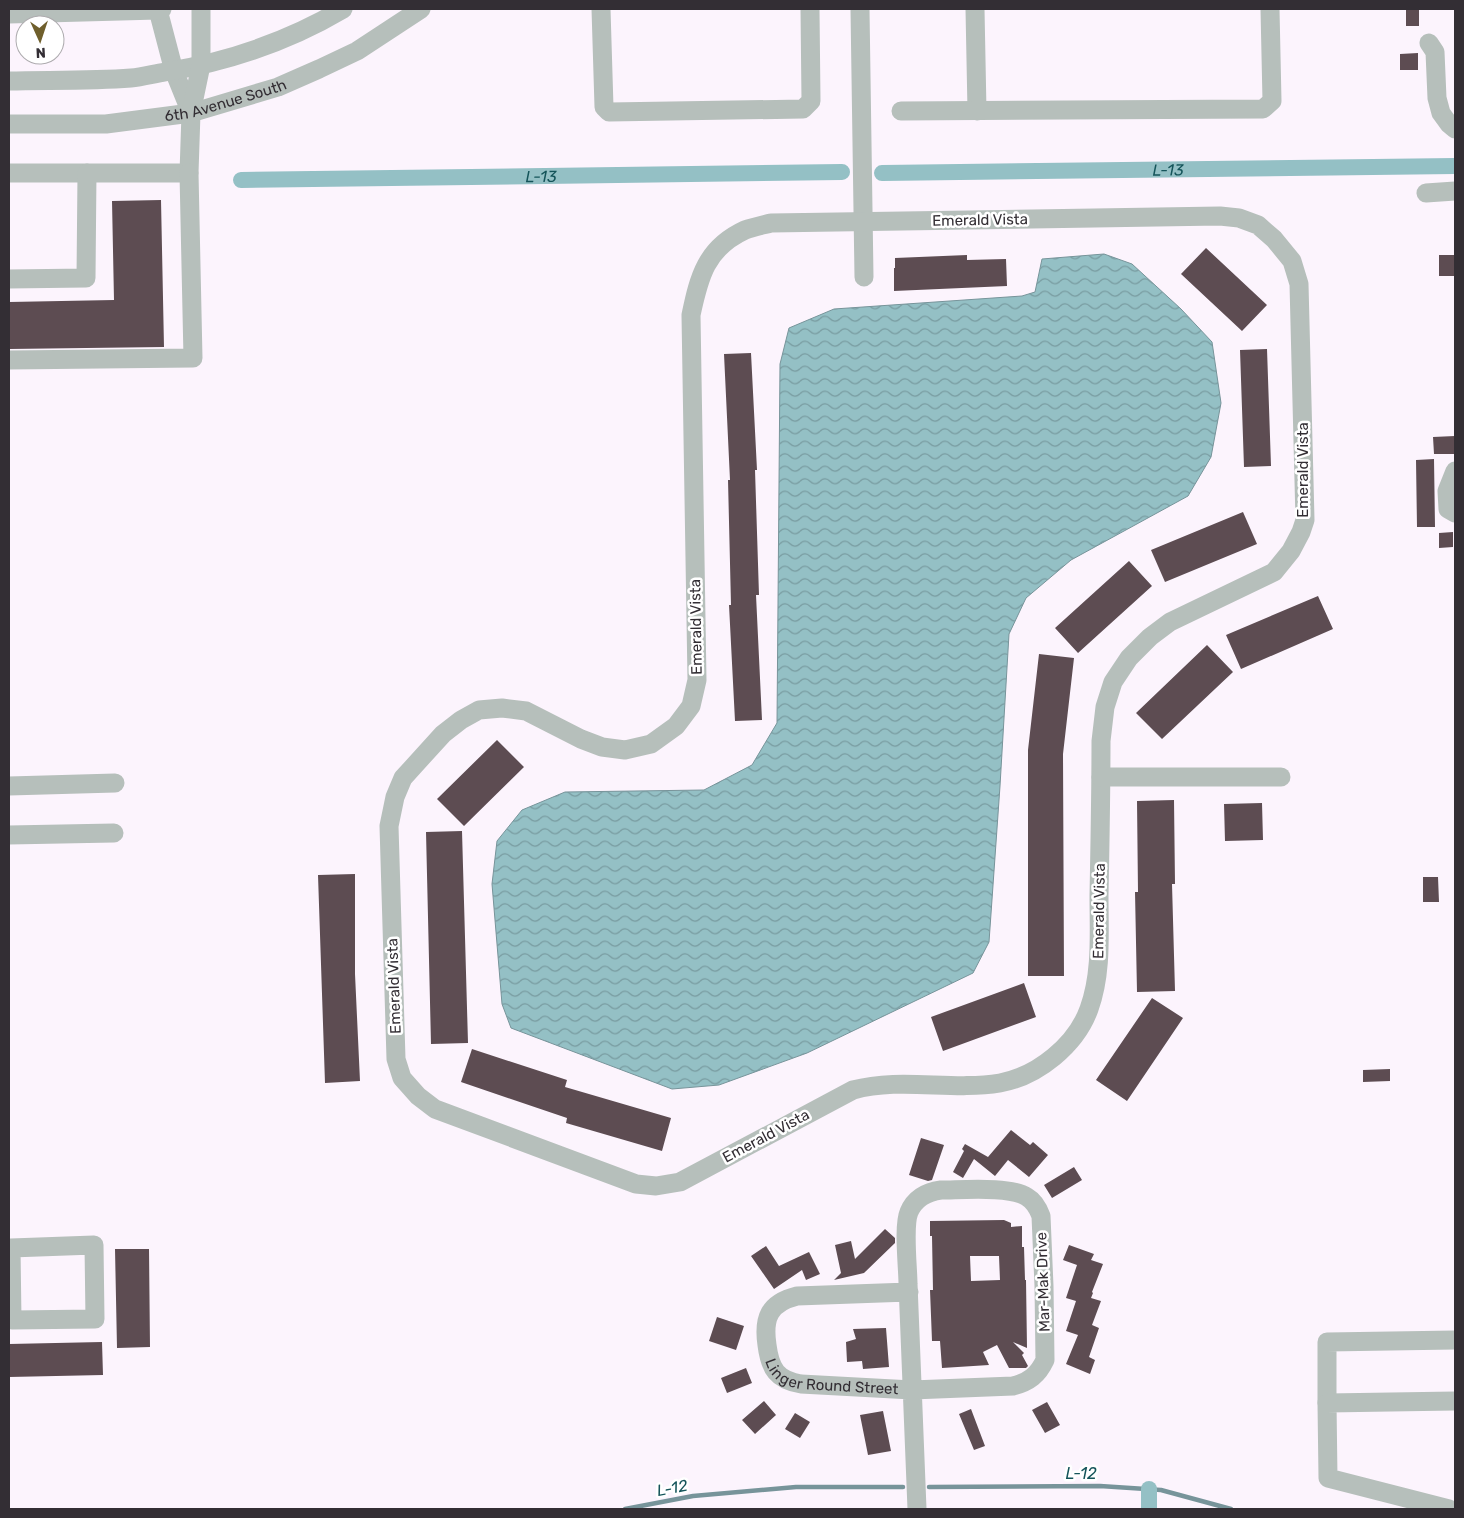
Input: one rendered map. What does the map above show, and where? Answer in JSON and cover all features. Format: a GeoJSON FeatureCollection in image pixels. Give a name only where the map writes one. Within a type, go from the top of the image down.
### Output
{"type":"FeatureCollection","features":[{"type":"Feature","properties":{"kind":"street"},"geometry":{"type":"LineString","coordinates":[[9,14],[29,11],[160,9],[174,71],[191,113]]}},
{"type":"Feature","properties":{"kind":"street"},"geometry":{"type":"LineString","coordinates":[[9,360],[193,358],[189,173],[191,113],[202,65],[201,9]]}},
{"type":"Feature","properties":{"kind":"street"},"geometry":{"type":"LineString","coordinates":[[9,81],[132,78],[202,65],[295,33],[343,9]]}},
{"type":"Feature","properties":{"kind":"street","name":"6th Avenue South"},"geometry":{"type":"LineString","coordinates":[[9,124],[106,124],[191,113],[278,87],[311,73],[357,51],[420,9]]}},
{"type":"Feature","properties":{"kind":"street"},"geometry":{"type":"LineString","coordinates":[[601,9],[604,107],[609,112],[803,109],[811,101],[810,9]]}},
{"type":"Feature","properties":{"kind":"street"},"geometry":{"type":"LineString","coordinates":[[860,9],[864,277]]}},
{"type":"Feature","properties":{"kind":"street"},"geometry":{"type":"LineString","coordinates":[[976,9],[977,111]]}},
{"type":"Feature","properties":{"kind":"street"},"geometry":{"type":"LineString","coordinates":[[901,111],[1262,108],[1272,101],[1270,9]]}},
{"type":"Feature","properties":{"kind":"street"},"geometry":{"type":"LineString","coordinates":[[1429,43],[1435,52],[1438,98],[1441,113],[1455,129]]}},
{"type":"Feature","properties":{"kind":"street"},"geometry":{"type":"LineString","coordinates":[[9,173],[189,173]]}},
{"type":"Feature","properties":{"kind":"street"},"geometry":{"type":"LineString","coordinates":[[9,279],[86,278],[87,173]]}},
{"type":"Feature","properties":{"kind":"street"},"geometry":{"type":"LineString","coordinates":[[1426,193],[1455,191]]}},
{"type":"Feature","properties":{"kind":"street","name":"Emerald Vista"},"geometry":{"type":"LineString","coordinates":[[1220,216],[1239,218],[1258,224],[1274,239],[1292,261],[1299,284],[1305,520],[1301,532],[1291,550],[1274,572],[1170,622],[1150,637],[1129,658],[1114,682],[1105,707],[1101,741],[1101,777],[1098,969],[1095,986],[1089,1010],[1075,1033],[1058,1054],[1031,1073],[1000,1083],[966,1085],[884,1084],[853,1090],[680,1182],[656,1186],[636,1184],[435,1109],[418,1096],[402,1078],[396,1059],[389,826],[395,797],[404,778],[443,734],[460,720],[479,710],[502,708],[526,711],[580,739],[602,747],[625,750],[651,744],[676,726],[691,706],[697,680],[691,315],[697,285],[710,257],[727,240],[746,229],[771,223],[1220,216]]}},
{"type":"Feature","properties":{"kind":"street"},"geometry":{"type":"LineString","coordinates":[[1455,471],[1447,491],[1448,509],[1455,513]]}},
{"type":"Feature","properties":{"kind":"street"},"geometry":{"type":"LineString","coordinates":[[1101,777],[1281,777]]}},
{"type":"Feature","properties":{"kind":"street"},"geometry":{"type":"LineString","coordinates":[[9,786],[115,783]]}},
{"type":"Feature","properties":{"kind":"street"},"geometry":{"type":"LineString","coordinates":[[9,835],[114,833]]}},
{"type":"Feature","properties":{"kind":"street","name":"Mar-Mak Drive"},"geometry":{"type":"LineString","coordinates":[[909,1292],[906,1226],[908,1214],[920,1196],[930,1191],[941,1190],[1008,1190],[1019,1192],[1029,1198],[1036,1206],[1041,1216],[1044,1286],[1045,1360],[1040,1370],[1024,1384],[1013,1386],[912,1390]]}},
{"type":"Feature","properties":{"kind":"street"},"geometry":{"type":"LineString","coordinates":[[94,1245],[95,1319],[12,1320],[10,1248],[94,1245]]}},
{"type":"Feature","properties":{"kind":"street"},"geometry":{"type":"LineString","coordinates":[[909,1292],[917,1509]]}},
{"type":"Feature","properties":{"kind":"street","name":"Linger Round Street"},"geometry":{"type":"LineString","coordinates":[[909,1292],[786,1298],[777,1304],[770,1313],[766,1323],[765,1334],[768,1360],[773,1370],[781,1378],[791,1382],[912,1390]]}},
{"type":"Feature","properties":{"kind":"street"},"geometry":{"type":"LineString","coordinates":[[1449,1509],[1328,1478],[1327,1342],[1455,1340]]}},
{"type":"Feature","properties":{"kind":"street"},"geometry":{"type":"LineString","coordinates":[[1326,1403],[1455,1401]]}},
{"type":"Feature","properties":{"kind":"water"},"geometry":{"type":"Polygon","coordinates":[[[1104,254],[1132,264],[1181,309],[1212,342],[1221,403],[1211,457],[1188,496],[1071,560],[1026,598],[1009,634],[989,942],[973,973],[807,1053],[719,1085],[672,1089],[511,1028],[502,1004],[492,884],[497,841],[522,810],[565,792],[704,790],[752,765],[777,723],[780,364],[789,328],[834,309],[1022,296],[1035,292],[1042,259],[1104,254]]]}},
{"type":"Feature","properties":{"kind":"building"},"geometry":{"type":"Polygon","coordinates":[[[1406,9],[1419,9],[1419,26],[1406,26],[1406,9]]]}},
{"type":"Feature","properties":{"kind":"building"},"geometry":{"type":"Polygon","coordinates":[[[1418,53],[1418,70],[1400,70],[1400,54],[1418,53]]]}},
{"type":"Feature","properties":{"kind":"building"},"geometry":{"type":"Polygon","coordinates":[[[161,200],[164,347],[9,349],[9,302],[114,300],[112,201],[161,200]]]}},
{"type":"Feature","properties":{"kind":"building"},"geometry":{"type":"Polygon","coordinates":[[[1206,248],[1267,305],[1242,331],[1181,274],[1206,248]]]}},
{"type":"Feature","properties":{"kind":"building"},"geometry":{"type":"Polygon","coordinates":[[[967,255],[967,260],[1006,259],[1007,286],[894,291],[895,258],[967,255]]]}},
{"type":"Feature","properties":{"kind":"building"},"geometry":{"type":"Polygon","coordinates":[[[1439,255],[1454,255],[1454,276],[1439,276],[1439,255]]]}},
{"type":"Feature","properties":{"kind":"building"},"geometry":{"type":"Polygon","coordinates":[[[1267,349],[1271,466],[1244,467],[1240,350],[1267,349]]]}},
{"type":"Feature","properties":{"kind":"building"},"geometry":{"type":"Polygon","coordinates":[[[751,353],[757,470],[755,470],[759,595],[756,595],[762,720],[735,721],[729,605],[731,605],[728,480],[730,480],[724,354],[751,353]]]}},
{"type":"Feature","properties":{"kind":"building"},"geometry":{"type":"Polygon","coordinates":[[[1455,436],[1455,454],[1434,454],[1433,437],[1455,436]]]}},
{"type":"Feature","properties":{"kind":"building"},"geometry":{"type":"Polygon","coordinates":[[[1434,459],[1435,527],[1417,527],[1416,460],[1434,459]]]}},
{"type":"Feature","properties":{"kind":"building"},"geometry":{"type":"Polygon","coordinates":[[[1243,512],[1257,544],[1165,582],[1151,550],[1243,512]]]}},
{"type":"Feature","properties":{"kind":"building"},"geometry":{"type":"Polygon","coordinates":[[[1453,532],[1453,547],[1439,548],[1439,533],[1453,532]]]}},
{"type":"Feature","properties":{"kind":"building"},"geometry":{"type":"Polygon","coordinates":[[[1129,561],[1152,586],[1078,653],[1055,628],[1129,561]]]}},
{"type":"Feature","properties":{"kind":"building"},"geometry":{"type":"Polygon","coordinates":[[[1318,596],[1333,629],[1241,669],[1226,635],[1318,596]]]}},
{"type":"Feature","properties":{"kind":"building"},"geometry":{"type":"Polygon","coordinates":[[[1207,645],[1233,672],[1162,739],[1136,713],[1207,645]]]}},
{"type":"Feature","properties":{"kind":"building"},"geometry":{"type":"Polygon","coordinates":[[[1039,654],[1074,658],[1063,754],[1064,976],[1028,976],[1028,750],[1039,654]]]}},
{"type":"Feature","properties":{"kind":"building"},"geometry":{"type":"Polygon","coordinates":[[[497,740],[524,767],[464,826],[437,799],[497,740]]]}},
{"type":"Feature","properties":{"kind":"building"},"geometry":{"type":"Polygon","coordinates":[[[1174,800],[1175,884],[1172,884],[1175,991],[1137,992],[1135,892],[1138,892],[1137,801],[1174,800]]]}},
{"type":"Feature","properties":{"kind":"building"},"geometry":{"type":"Polygon","coordinates":[[[1262,803],[1263,840],[1225,841],[1224,804],[1262,803]]]}},
{"type":"Feature","properties":{"kind":"building"},"geometry":{"type":"Polygon","coordinates":[[[462,831],[468,1043],[431,1044],[426,832],[462,831]]]}},
{"type":"Feature","properties":{"kind":"building"},"geometry":{"type":"Polygon","coordinates":[[[355,874],[355,974],[360,1081],[325,1083],[318,875],[355,874]]]}},
{"type":"Feature","properties":{"kind":"building"},"geometry":{"type":"Polygon","coordinates":[[[1423,877],[1438,877],[1439,902],[1423,902],[1423,877]]]}},
{"type":"Feature","properties":{"kind":"building"},"geometry":{"type":"Polygon","coordinates":[[[1024,983],[1036,1017],[943,1051],[931,1017],[1024,983]]]}},
{"type":"Feature","properties":{"kind":"building"},"geometry":{"type":"Polygon","coordinates":[[[1152,998],[1183,1018],[1127,1101],[1096,1080],[1152,998]]]}},
{"type":"Feature","properties":{"kind":"building"},"geometry":{"type":"Polygon","coordinates":[[[472,1049],[567,1080],[565,1087],[671,1118],[662,1151],[566,1123],[567,1118],[461,1082],[472,1049]]]}},
{"type":"Feature","properties":{"kind":"building"},"geometry":{"type":"Polygon","coordinates":[[[1390,1069],[1390,1081],[1363,1082],[1363,1070],[1390,1069]]]}},
{"type":"Feature","properties":{"kind":"building"},"geometry":{"type":"Polygon","coordinates":[[[1011,1130],[1030,1145],[1033,1142],[1048,1155],[1029,1177],[1008,1160],[995,1176],[974,1159],[963,1178],[953,1172],[964,1151],[962,1149],[965,1144],[988,1157],[1011,1130]]]}},
{"type":"Feature","properties":{"kind":"building"},"geometry":{"type":"Polygon","coordinates":[[[921,1138],[944,1145],[932,1180],[928,1181],[909,1175],[921,1138]]]}},
{"type":"Feature","properties":{"kind":"building"},"geometry":{"type":"Polygon","coordinates":[[[1074,1167],[1082,1180],[1052,1198],[1044,1185],[1074,1167]]]}},
{"type":"Feature","properties":{"kind":"building"},"geometry":{"type":"Polygon","coordinates":[[[1004,1220],[1011,1223],[1011,1227],[1022,1226],[1022,1247],[1024,1247],[1026,1280],[1027,1348],[1013,1342],[1024,1353],[1022,1355],[1028,1366],[1026,1368],[1009,1368],[997,1345],[983,1352],[989,1365],[942,1368],[940,1341],[932,1341],[930,1290],[933,1290],[930,1221],[1004,1220]],[[970,1256],[971,1281],[1000,1280],[999,1256],[970,1256]]]}},
{"type":"Feature","properties":{"kind":"building"},"geometry":{"type":"Polygon","coordinates":[[[885,1229],[895,1238],[895,1243],[864,1273],[834,1280],[841,1273],[835,1245],[851,1241],[855,1259],[885,1229]]]}},
{"type":"Feature","properties":{"kind":"building"},"geometry":{"type":"Polygon","coordinates":[[[1069,1245],[1094,1254],[1091,1260],[1103,1264],[1091,1298],[1101,1301],[1092,1325],[1099,1328],[1089,1357],[1095,1360],[1090,1374],[1066,1364],[1078,1335],[1066,1331],[1076,1301],[1066,1298],[1077,1265],[1063,1260],[1069,1245]]]}},
{"type":"Feature","properties":{"kind":"building"},"geometry":{"type":"Polygon","coordinates":[[[766,1246],[779,1266],[809,1252],[820,1274],[806,1280],[802,1270],[774,1289],[751,1256],[766,1246]]]}},
{"type":"Feature","properties":{"kind":"building"},"geometry":{"type":"Polygon","coordinates":[[[115,1249],[149,1249],[150,1347],[117,1348],[115,1249]]]}},
{"type":"Feature","properties":{"kind":"building"},"geometry":{"type":"Polygon","coordinates":[[[717,1317],[744,1326],[736,1350],[709,1341],[717,1317]]]}},
{"type":"Feature","properties":{"kind":"building"},"geometry":{"type":"Polygon","coordinates":[[[886,1328],[889,1367],[863,1369],[862,1361],[847,1362],[846,1342],[856,1339],[853,1329],[886,1328]]]}},
{"type":"Feature","properties":{"kind":"building"},"geometry":{"type":"Polygon","coordinates":[[[102,1342],[103,1375],[9,1377],[9,1344],[102,1342]]]}},
{"type":"Feature","properties":{"kind":"building"},"geometry":{"type":"Polygon","coordinates":[[[746,1368],[752,1383],[727,1393],[721,1378],[746,1368]]]}},
{"type":"Feature","properties":{"kind":"building"},"geometry":{"type":"Polygon","coordinates":[[[764,1401],[776,1415],[755,1434],[742,1420],[764,1401]]]}},
{"type":"Feature","properties":{"kind":"building"},"geometry":{"type":"Polygon","coordinates":[[[1047,1402],[1060,1425],[1045,1433],[1032,1410],[1047,1402]]]}},
{"type":"Feature","properties":{"kind":"building"},"geometry":{"type":"Polygon","coordinates":[[[971,1409],[985,1446],[974,1450],[959,1414],[971,1409]]]}},
{"type":"Feature","properties":{"kind":"building"},"geometry":{"type":"Polygon","coordinates":[[[883,1411],[891,1451],[868,1455],[860,1415],[883,1411]]]}},
{"type":"Feature","properties":{"kind":"building"},"geometry":{"type":"Polygon","coordinates":[[[795,1413],[810,1422],[800,1438],[785,1429],[795,1413]]]}},
{"type":"Feature","properties":{"kind":"waterway","name":"L-13"},"geometry":{"type":"LineString","coordinates":[[882,173],[1455,166]]}},
{"type":"Feature","properties":{"kind":"waterway","name":"L-13"},"geometry":{"type":"LineString","coordinates":[[241,180],[842,172]]}},
{"type":"Feature","properties":{"kind":"waterway","name":"L-12"},"geometry":{"type":"LineString","coordinates":[[929,1487],[1100,1486],[1161,1490],[1231,1509]]}},
{"type":"Feature","properties":{"kind":"waterway","name":"L-12"},"geometry":{"type":"LineString","coordinates":[[625,1509],[693,1496],[796,1487],[903,1487]]}},
{"type":"Feature","properties":{"kind":"waterway"},"geometry":{"type":"LineString","coordinates":[[1149,1489],[1149,1509]]}}]}
